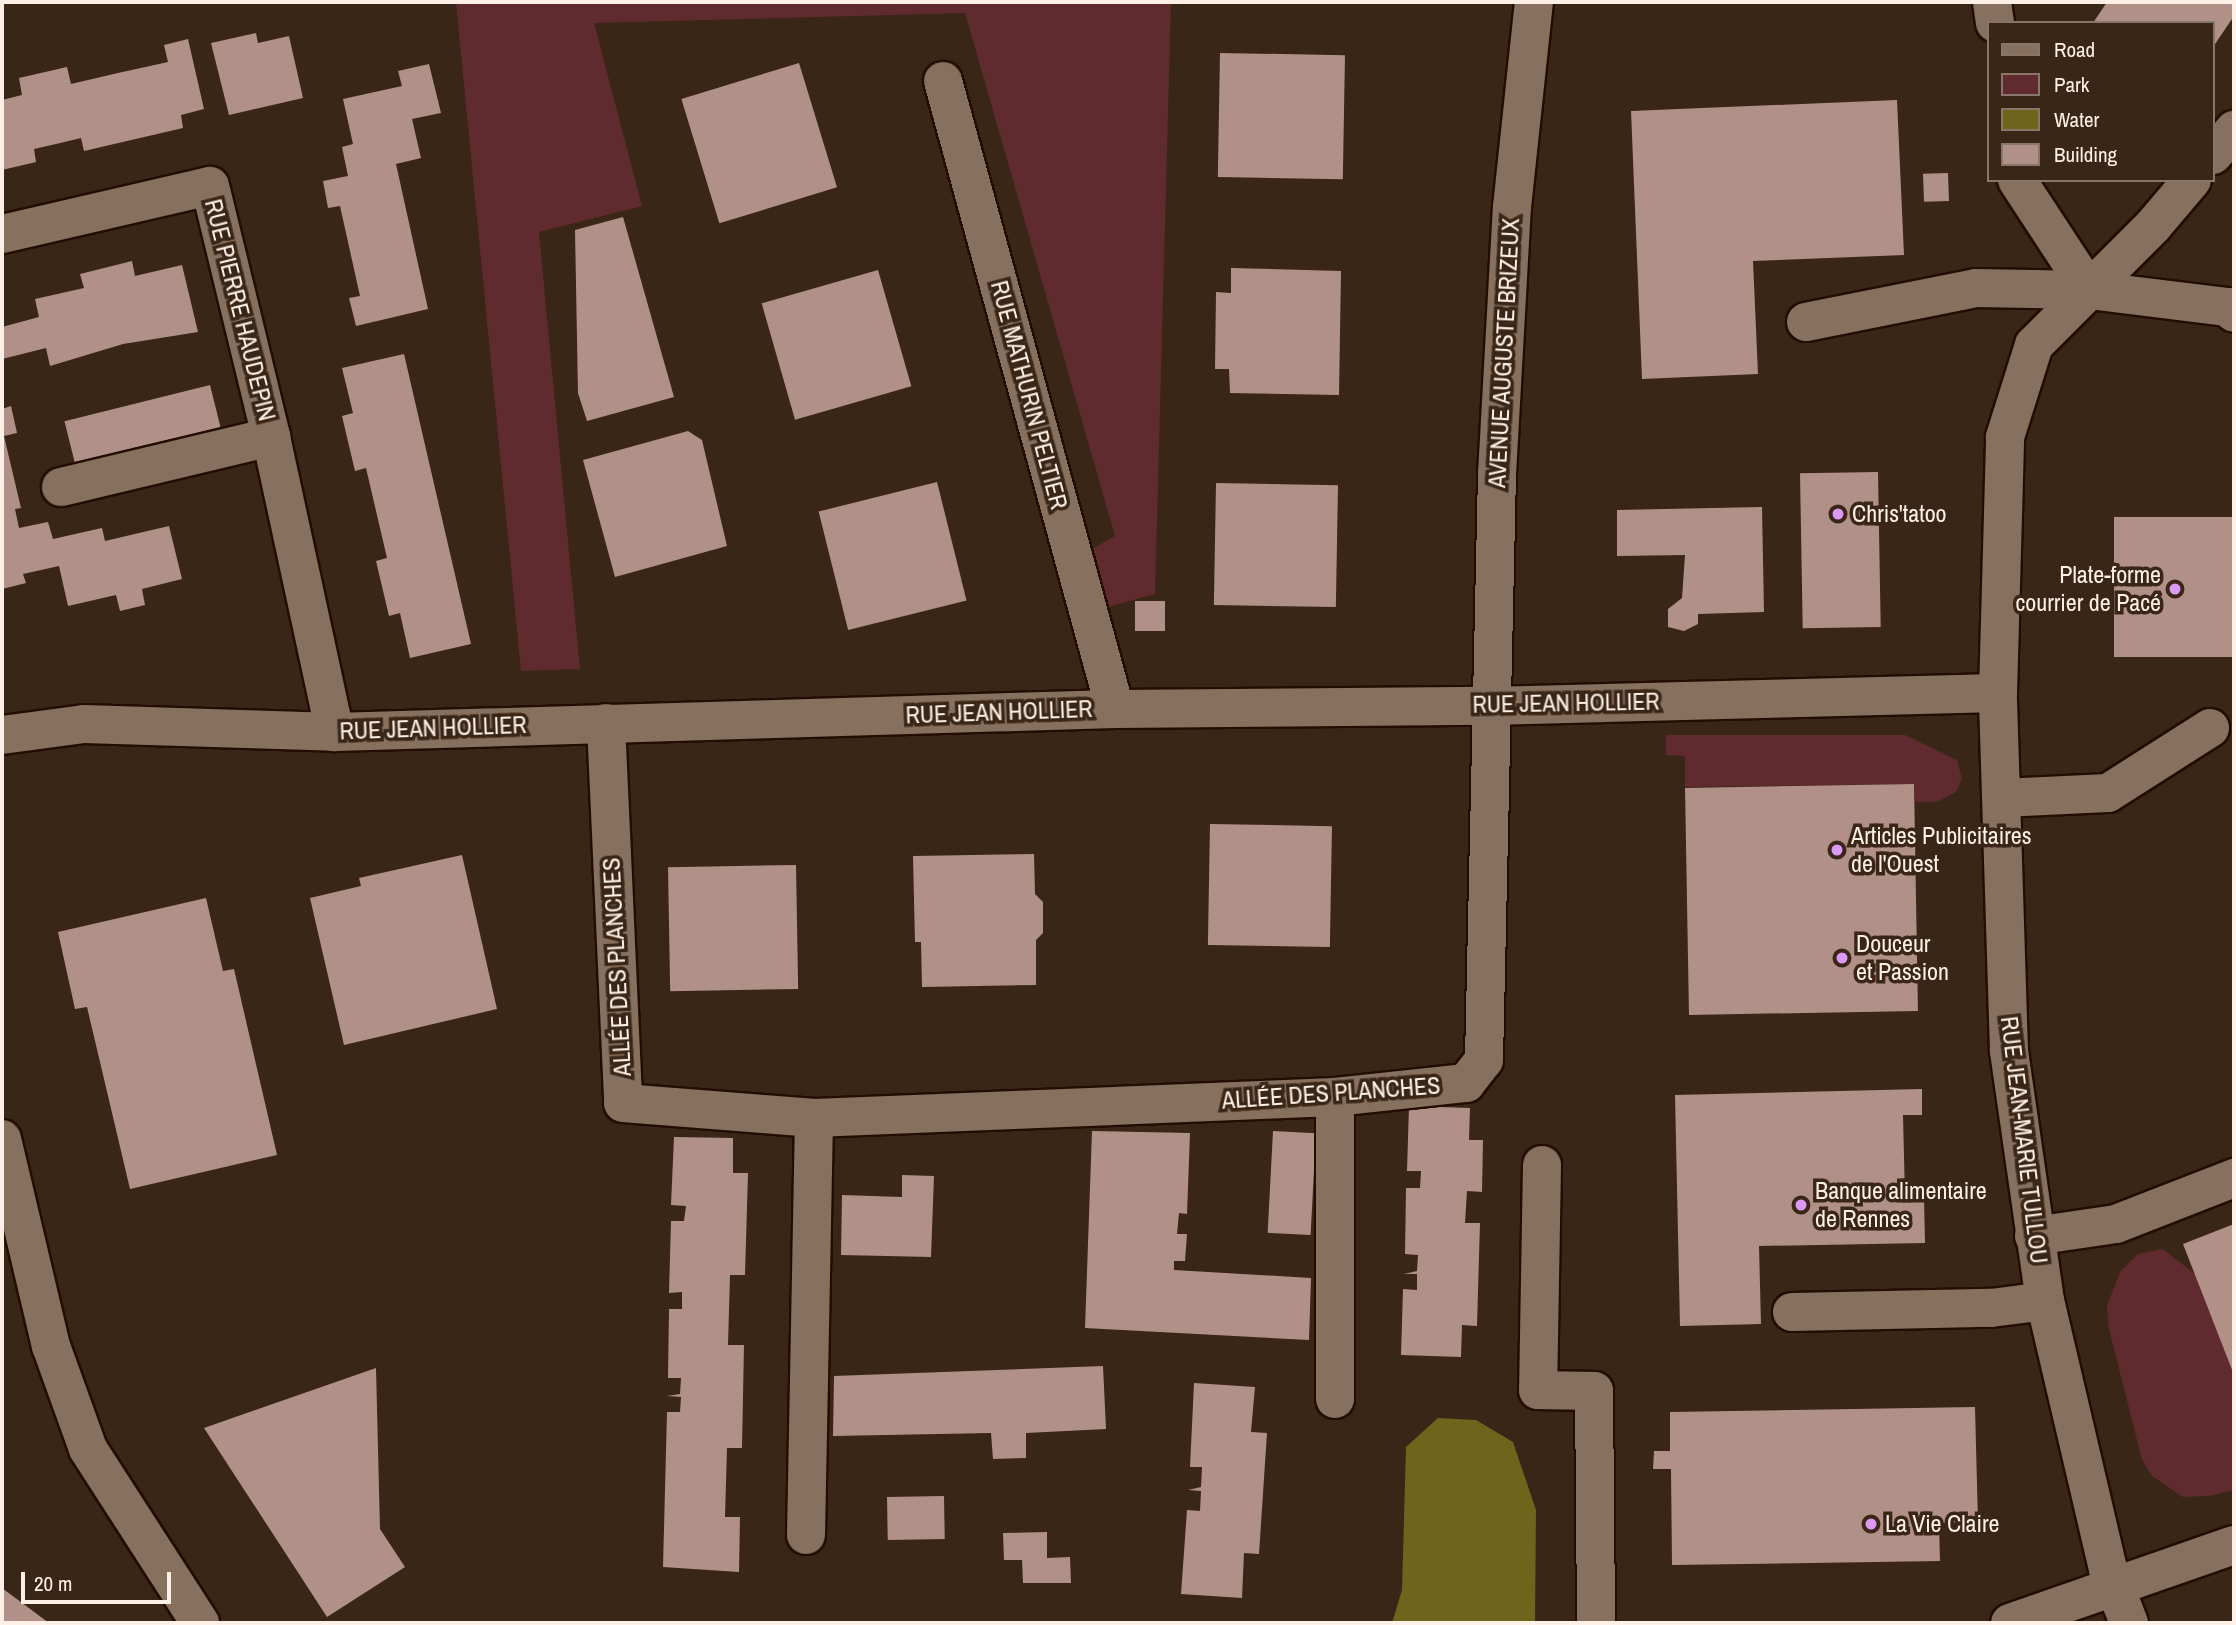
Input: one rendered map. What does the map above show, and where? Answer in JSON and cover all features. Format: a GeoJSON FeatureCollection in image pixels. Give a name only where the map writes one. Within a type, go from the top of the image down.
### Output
{"type":"FeatureCollection","features":[{"type":"Feature","properties":{"kind":"street","name":"AVENUE AUGUSTE BRIZEUX"},"geometry":{"type":"LineString","coordinates":[[1489,706],[1512,207],[1534,2]]}},
{"type":"Feature","properties":{"kind":"street"},"geometry":{"type":"LineString","coordinates":[[1992,2],[1995,21]]}},
{"type":"Feature","properties":{"kind":"street","name":"RUE MATHURIN PELTIER"},"geometry":{"type":"LineString","coordinates":[[943,81],[1115,709]]}},
{"type":"Feature","properties":{"kind":"street"},"geometry":{"type":"LineString","coordinates":[[2215,153],[2234,130]]}},
{"type":"Feature","properties":{"kind":"street"},"geometry":{"type":"LineString","coordinates":[[2018,182],[2089,290]]}},
{"type":"Feature","properties":{"kind":"street","name":"RUE JEAN-MARIE TULLOU"},"geometry":{"type":"LineString","coordinates":[[2122,1606],[2045,1301],[2009,1051],[1998,693],[2005,437],[2034,345],[2190,182]]}},
{"type":"Feature","properties":{"kind":"street","name":"RUE PIERRE HAUDEPIN"},"geometry":{"type":"LineString","coordinates":[[2,234],[210,186],[271,438],[335,732]]}},
{"type":"Feature","properties":{"kind":"street"},"geometry":{"type":"LineString","coordinates":[[1806,322],[1976,288],[2089,290],[2228,307],[2234,313]]}},
{"type":"Feature","properties":{"kind":"street","name":"RUE PIERRE HAUDEPIN"},"geometry":{"type":"LineString","coordinates":[[61,487],[271,438]]}},
{"type":"Feature","properties":{"kind":"street","name":"RUE JEAN HOLLIER"},"geometry":{"type":"LineString","coordinates":[[2,735],[84,724],[335,732],[1115,709],[1489,706],[1998,693]]}},
{"type":"Feature","properties":{"kind":"street","name":"ALLÉE DES PLANCHES"},"geometry":{"type":"LineString","coordinates":[[606,723],[623,1103],[814,1118],[1335,1097],[1466,1083],[1484,1060],[1489,706]]}},
{"type":"Feature","properties":{"kind":"street"},"geometry":{"type":"LineString","coordinates":[[2001,798],[2108,793],[2210,728]]}},
{"type":"Feature","properties":{"kind":"street"},"geometry":{"type":"LineString","coordinates":[[1335,1097],[1335,1398]]}},
{"type":"Feature","properties":{"kind":"street"},"geometry":{"type":"LineString","coordinates":[[806,1535],[814,1118]]}},
{"type":"Feature","properties":{"kind":"street"},"geometry":{"type":"LineString","coordinates":[[2,1139],[51,1346],[88,1448],[200,1623]]}},
{"type":"Feature","properties":{"kind":"street"},"geometry":{"type":"LineString","coordinates":[[1542,1166],[1538,1390],[1594,1391],[1595,1623]]}},
{"type":"Feature","properties":{"kind":"street"},"geometry":{"type":"LineString","coordinates":[[2034,1236],[2116,1224],[2234,1178]]}},
{"type":"Feature","properties":{"kind":"street"},"geometry":{"type":"LineString","coordinates":[[1792,1312],[1991,1308],[2045,1301]]}},
{"type":"Feature","properties":{"kind":"street"},"geometry":{"type":"LineString","coordinates":[[2010,1623],[2122,1606],[2234,1545]]}},
{"type":"Feature","properties":{"kind":"green space"},"geometry":{"type":"Polygon","coordinates":[[[456,2],[1171,2],[1155,594],[1104,608],[1092,549],[1115,536],[965,13],[594,23],[642,206],[539,232],[580,669],[521,671],[456,2]]]}},
{"type":"Feature","properties":{"kind":"green space"},"geometry":{"type":"Polygon","coordinates":[[[1666,735],[1905,735],[1957,760],[1962,779],[1956,792],[1937,802],[1915,802],[1914,784],[1685,787],[1685,756],[1666,755],[1666,735]]]}},
{"type":"Feature","properties":{"kind":"green space"},"geometry":{"type":"Polygon","coordinates":[[[2163,1249],[2195,1274],[2234,1375],[2234,1490],[2209,1496],[2183,1497],[2152,1476],[2142,1460],[2109,1329],[2107,1306],[2120,1272],[2138,1254],[2163,1249]]]}},
{"type":"Feature","properties":{"kind":"water"},"geometry":{"type":"Polygon","coordinates":[[[1438,1418],[1476,1420],[1513,1442],[1536,1510],[1535,1623],[1392,1623],[1402,1590],[1406,1447],[1438,1418]]]}},
{"type":"Feature","properties":{"kind":"building"},"geometry":{"type":"Polygon","coordinates":[[[2107,2],[2234,2],[2234,16],[2215,44],[2215,21],[2094,21],[2107,2]]]}},
{"type":"Feature","properties":{"kind":"building"},"geometry":{"type":"Polygon","coordinates":[[[256,33],[258,43],[289,36],[303,98],[229,115],[211,43],[256,33]]]}},
{"type":"Feature","properties":{"kind":"building"},"geometry":{"type":"Polygon","coordinates":[[[188,39],[204,109],[181,115],[183,128],[84,151],[81,138],[34,149],[36,162],[2,170],[2,100],[22,95],[19,78],[67,67],[71,84],[168,62],[164,45],[188,39]]]}},
{"type":"Feature","properties":{"kind":"building"},"geometry":{"type":"Polygon","coordinates":[[[1220,53],[1345,55],[1343,179],[1218,177],[1220,53]]]}},
{"type":"Feature","properties":{"kind":"building"},"geometry":{"type":"Polygon","coordinates":[[[799,63],[837,187],[719,223],[681,99],[799,63]]]}},
{"type":"Feature","properties":{"kind":"building"},"geometry":{"type":"Polygon","coordinates":[[[429,64],[441,113],[412,119],[421,158],[396,164],[428,309],[356,326],[349,298],[360,296],[340,206],[328,208],[323,181],[348,176],[342,147],[353,144],[343,99],[402,86],[398,71],[429,64]]]}},
{"type":"Feature","properties":{"kind":"building"},"geometry":{"type":"Polygon","coordinates":[[[1897,100],[1904,255],[1753,261],[1758,374],[1642,379],[1631,111],[1897,100]]]}},
{"type":"Feature","properties":{"kind":"building"},"geometry":{"type":"Polygon","coordinates":[[[1948,173],[1949,201],[1924,202],[1923,174],[1948,173]]]}},
{"type":"Feature","properties":{"kind":"building"},"geometry":{"type":"Polygon","coordinates":[[[623,217],[674,397],[587,421],[578,393],[575,230],[623,217]]]}},
{"type":"Feature","properties":{"kind":"building"},"geometry":{"type":"Polygon","coordinates":[[[132,261],[135,276],[182,265],[198,332],[123,344],[50,366],[46,348],[2,359],[2,327],[39,317],[35,299],[84,288],[80,274],[132,261]]]}},
{"type":"Feature","properties":{"kind":"building"},"geometry":{"type":"Polygon","coordinates":[[[1231,268],[1341,271],[1339,395],[1230,393],[1229,369],[1215,369],[1216,292],[1231,293],[1231,268]]]}},
{"type":"Feature","properties":{"kind":"building"},"geometry":{"type":"Polygon","coordinates":[[[878,270],[911,386],[795,420],[762,303],[878,270]]]}},
{"type":"Feature","properties":{"kind":"building"},"geometry":{"type":"Polygon","coordinates":[[[404,354],[471,644],[410,658],[400,613],[389,616],[376,561],[387,558],[366,468],[355,471],[342,416],[353,413],[342,368],[404,354]]]}},
{"type":"Feature","properties":{"kind":"building"},"geometry":{"type":"Polygon","coordinates":[[[210,385],[221,428],[75,464],[64,421],[210,385]]]}},
{"type":"Feature","properties":{"kind":"building"},"geometry":{"type":"Polygon","coordinates":[[[11,406],[17,433],[4,436],[21,508],[15,509],[19,528],[48,522],[53,539],[102,528],[105,541],[169,526],[182,579],[142,589],[145,605],[120,611],[116,595],[68,606],[59,566],[23,574],[26,583],[2,589],[2,409],[11,406]]]}},
{"type":"Feature","properties":{"kind":"building"},"geometry":{"type":"Polygon","coordinates":[[[688,431],[702,440],[727,546],[615,577],[583,460],[688,431]]]}},
{"type":"Feature","properties":{"kind":"building"},"geometry":{"type":"Polygon","coordinates":[[[1878,472],[1881,627],[1803,628],[1800,473],[1878,472]]]}},
{"type":"Feature","properties":{"kind":"building"},"geometry":{"type":"Polygon","coordinates":[[[937,482],[967,600],[848,630],[819,512],[937,482]]]}},
{"type":"Feature","properties":{"kind":"building"},"geometry":{"type":"Polygon","coordinates":[[[1216,483],[1338,485],[1336,607],[1214,605],[1216,483]]]}},
{"type":"Feature","properties":{"kind":"building"},"geometry":{"type":"Polygon","coordinates":[[[1762,507],[1764,612],[1698,614],[1698,624],[1684,631],[1668,627],[1668,609],[1682,598],[1685,555],[1617,556],[1617,510],[1762,507]]]}},
{"type":"Feature","properties":{"kind":"building","name":"Plate-forme courrier de Pacé"},"geometry":{"type":"Polygon","coordinates":[[[2114,517],[2234,517],[2234,657],[2114,657],[2114,517]]]}},
{"type":"Feature","properties":{"kind":"building"},"geometry":{"type":"Polygon","coordinates":[[[1135,601],[1165,601],[1165,631],[1135,631],[1135,601]]]}},
{"type":"Feature","properties":{"kind":"building"},"geometry":{"type":"Polygon","coordinates":[[[1914,784],[1918,1011],[1689,1015],[1685,788],[1914,784]]]}},
{"type":"Feature","properties":{"kind":"building"},"geometry":{"type":"Polygon","coordinates":[[[1210,824],[1332,826],[1330,947],[1208,945],[1210,824]]]}},
{"type":"Feature","properties":{"kind":"building"},"geometry":{"type":"Polygon","coordinates":[[[1034,854],[1035,894],[1043,902],[1043,933],[1036,940],[1036,985],[922,987],[921,942],[915,942],[913,856],[1034,854]]]}},
{"type":"Feature","properties":{"kind":"building"},"geometry":{"type":"Polygon","coordinates":[[[462,855],[497,1009],[344,1045],[310,898],[361,886],[359,878],[462,855]]]}},
{"type":"Feature","properties":{"kind":"building"},"geometry":{"type":"Polygon","coordinates":[[[796,865],[798,989],[670,991],[668,867],[796,865]]]}},
{"type":"Feature","properties":{"kind":"building"},"geometry":{"type":"Polygon","coordinates":[[[206,898],[223,971],[234,969],[277,1155],[130,1189],[87,1007],[75,1009],[58,932],[206,898]]]}},
{"type":"Feature","properties":{"kind":"building","name":"Banque alimentaire de Rennes"},"geometry":{"type":"Polygon","coordinates":[[[1922,1089],[1922,1115],[1903,1115],[1905,1198],[1924,1198],[1925,1243],[1759,1246],[1761,1324],[1680,1326],[1675,1095],[1922,1089]]]}},
{"type":"Feature","properties":{"kind":"building"},"geometry":{"type":"Polygon","coordinates":[[[1409,1106],[1470,1108],[1469,1140],[1483,1140],[1482,1192],[1467,1191],[1465,1223],[1480,1223],[1477,1326],[1462,1325],[1461,1357],[1401,1355],[1403,1289],[1417,1290],[1417,1274],[1404,1274],[1417,1271],[1418,1255],[1405,1254],[1406,1188],[1420,1188],[1421,1171],[1407,1171],[1409,1106]]]}},
{"type":"Feature","properties":{"kind":"building"},"geometry":{"type":"Polygon","coordinates":[[[1092,1131],[1190,1133],[1187,1214],[1179,1213],[1177,1234],[1187,1234],[1185,1261],[1174,1261],[1174,1270],[1311,1278],[1309,1340],[1085,1328],[1092,1131]]]}},
{"type":"Feature","properties":{"kind":"building"},"geometry":{"type":"Polygon","coordinates":[[[1273,1131],[1316,1133],[1311,1235],[1268,1233],[1273,1131]]]}},
{"type":"Feature","properties":{"kind":"building"},"geometry":{"type":"Polygon","coordinates":[[[674,1137],[733,1138],[733,1173],[748,1173],[745,1275],[730,1275],[728,1345],[744,1345],[742,1448],[727,1448],[725,1517],[740,1517],[739,1572],[663,1567],[667,1412],[680,1412],[681,1397],[667,1396],[680,1394],[681,1378],[668,1378],[669,1309],[682,1309],[682,1292],[669,1293],[671,1221],[684,1221],[686,1206],[671,1205],[674,1137]]]}},
{"type":"Feature","properties":{"kind":"building"},"geometry":{"type":"Polygon","coordinates":[[[902,1175],[934,1176],[931,1257],[841,1255],[842,1195],[902,1197],[902,1175]]]}},
{"type":"Feature","properties":{"kind":"building"},"geometry":{"type":"Polygon","coordinates":[[[2234,1224],[2234,1375],[2183,1244],[2234,1224]]]}},
{"type":"Feature","properties":{"kind":"building"},"geometry":{"type":"Polygon","coordinates":[[[1103,1366],[1106,1429],[1026,1433],[1026,1458],[993,1459],[991,1433],[833,1436],[834,1376],[1103,1366]]]}},
{"type":"Feature","properties":{"kind":"building"},"geometry":{"type":"Polygon","coordinates":[[[376,1368],[380,1529],[405,1567],[327,1617],[204,1428],[376,1368]]]}},
{"type":"Feature","properties":{"kind":"building"},"geometry":{"type":"Polygon","coordinates":[[[1194,1383],[1255,1387],[1251,1432],[1267,1433],[1259,1554],[1244,1553],[1242,1598],[1181,1594],[1187,1510],[1200,1511],[1201,1491],[1188,1490],[1201,1487],[1202,1467],[1190,1467],[1194,1383]]]}},
{"type":"Feature","properties":{"kind":"building"},"geometry":{"type":"Polygon","coordinates":[[[1975,1407],[1978,1523],[1939,1523],[1940,1561],[1672,1565],[1671,1469],[1653,1469],[1654,1451],[1670,1451],[1670,1412],[1975,1407]]]}},
{"type":"Feature","properties":{"kind":"building"},"geometry":{"type":"Polygon","coordinates":[[[944,1496],[945,1539],[888,1540],[887,1497],[944,1496]]]}},
{"type":"Feature","properties":{"kind":"building"},"geometry":{"type":"Polygon","coordinates":[[[1047,1532],[1047,1558],[1070,1557],[1071,1583],[1023,1583],[1022,1560],[1004,1560],[1003,1533],[1047,1532]]]}},
{"type":"Feature","properties":{"kind":"building"},"geometry":{"type":"Polygon","coordinates":[[[2,1588],[49,1623],[2,1623],[2,1588]]]}},
{"type":"Feature","properties":{"kind":"place","name":"Chris'tatoo"},"geometry":{"type":"Point","coordinates":[1838,514]}},
{"type":"Feature","properties":{"kind":"place","name":"Plate-forme courrier de Pacé"},"geometry":{"type":"Point","coordinates":[2175,589]}},
{"type":"Feature","properties":{"kind":"place","name":"Articles Publicitaires de l'Ouest"},"geometry":{"type":"Point","coordinates":[1837,850]}},
{"type":"Feature","properties":{"kind":"place","name":"Douceur et Passion"},"geometry":{"type":"Point","coordinates":[1842,958]}},
{"type":"Feature","properties":{"kind":"place","name":"Banque alimentaire de Rennes"},"geometry":{"type":"Point","coordinates":[1801,1205]}},
{"type":"Feature","properties":{"kind":"place","name":"La Vie Claire"},"geometry":{"type":"Point","coordinates":[1871,1524]}}]}
